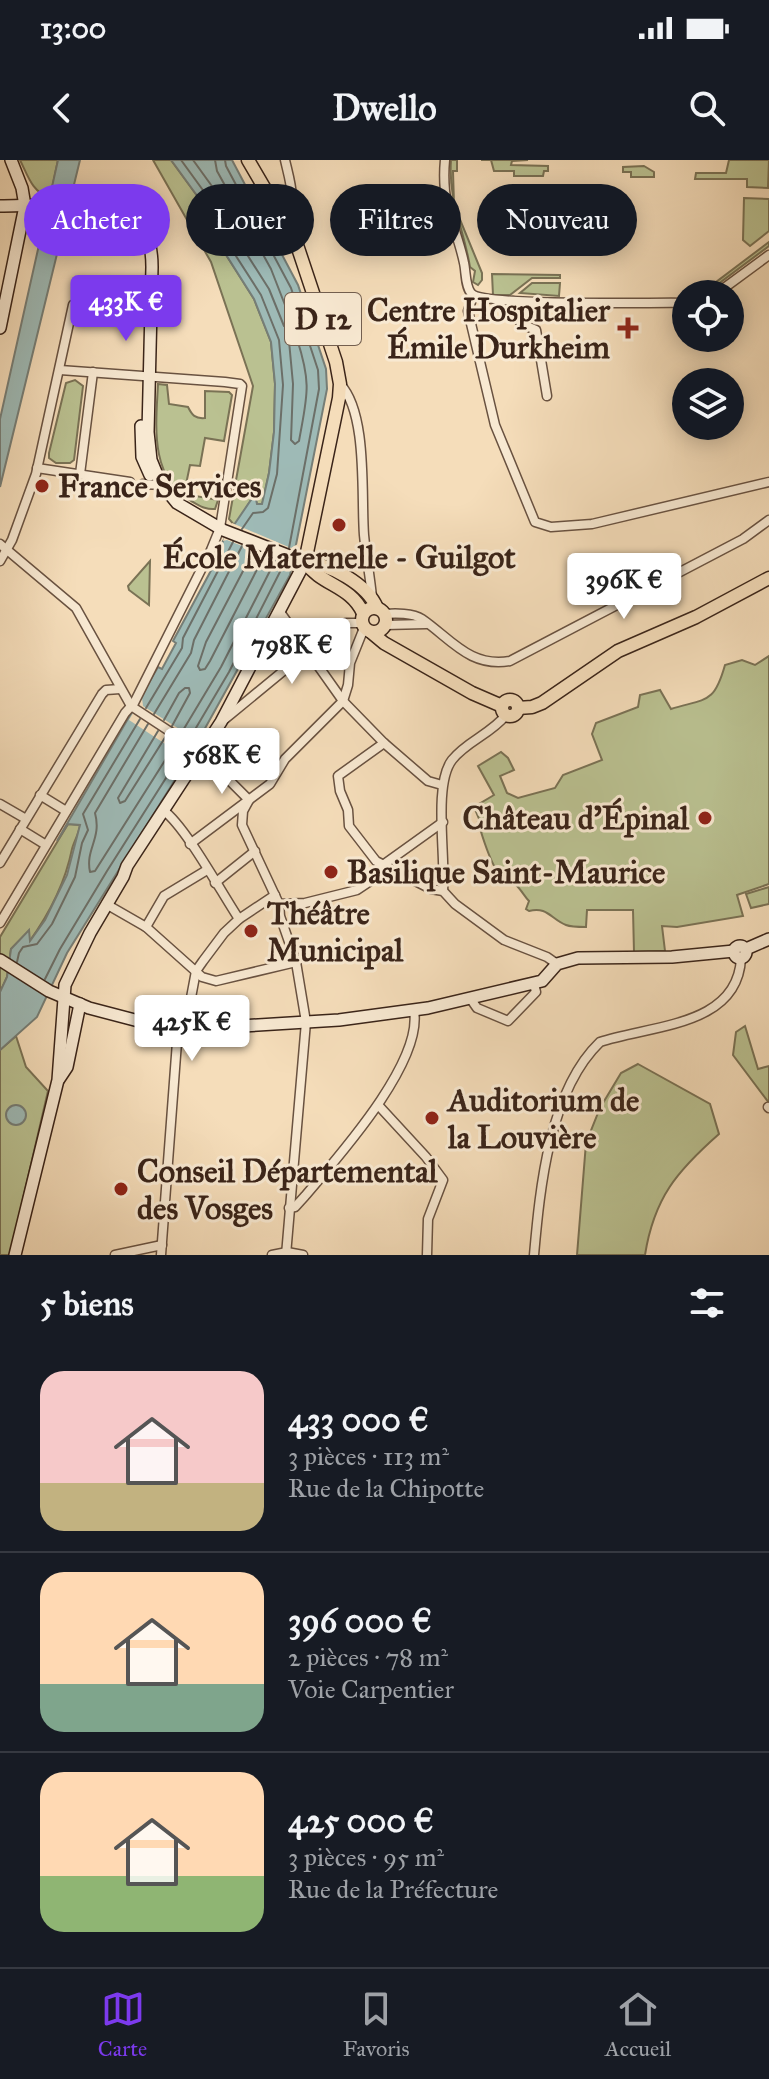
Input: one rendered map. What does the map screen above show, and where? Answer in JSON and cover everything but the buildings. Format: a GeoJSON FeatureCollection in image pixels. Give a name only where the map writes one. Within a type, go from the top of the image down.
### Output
{"type":"FeatureCollection","features":[{"type":"Feature","properties":{"kind":"main road"},"geometry":{"type":"LineString","coordinates":[[11,160],[24,200]]}},
{"type":"Feature","properties":{"kind":"main road","name":"D 12"},"geometry":{"type":"LineString","coordinates":[[248,160],[262,184]]}},
{"type":"Feature","properties":{"kind":"main road"},"geometry":{"type":"LineString","coordinates":[[0,206],[24,206]]}},
{"type":"Feature","properties":{"kind":"main road"},"geometry":{"type":"LineString","coordinates":[[0,328],[24,211]]}},
{"type":"Feature","properties":{"kind":"main road"},"geometry":{"type":"LineString","coordinates":[[144,256],[148,309],[142,457],[153,484],[172,507],[300,560],[317,563],[359,593],[384,643],[504,710],[510,700],[516,702],[518,708],[542,703],[618,651],[687,621],[769,578]]}},
{"type":"Feature","properties":{"kind":"main road","name":"D 12"},"geometry":{"type":"LineString","coordinates":[[63,997],[70,972],[106,904],[197,750],[221,722],[280,612],[300,560],[331,442],[340,384],[336,362],[301,256]]}},
{"type":"Feature","properties":{"kind":"main road"},"geometry":{"type":"LineString","coordinates":[[0,960],[49,991],[84,1006],[179,1029],[306,1022],[414,1011],[534,984],[547,979],[557,964],[578,958],[740,953],[769,939]]}},
{"type":"Feature","properties":{"kind":"main road"},"geometry":{"type":"LineString","coordinates":[[15,1255],[58,1080],[63,997]]}},
{"type":"Feature","properties":{"kind":"main road"},"geometry":{"type":"LineString","coordinates":[[58,1080],[67,1067],[84,1006]]}},
{"type":"Feature","properties":{"kind":"street"},"geometry":{"type":"LineString","coordinates":[[285,160],[290,184]]}},
{"type":"Feature","properties":{"kind":"street"},"geometry":{"type":"LineString","coordinates":[[445,160],[445,190],[450,217],[473,296],[468,311],[495,425],[535,522],[551,527],[592,524],[769,482]]}},
{"type":"Feature","properties":{"kind":"street"},"geometry":{"type":"LineString","coordinates":[[735,280],[769,255]]}},
{"type":"Feature","properties":{"kind":"street"},"geometry":{"type":"LineString","coordinates":[[473,296],[513,301],[672,303]]}},
{"type":"Feature","properties":{"kind":"street"},"geometry":{"type":"LineString","coordinates":[[513,301],[515,317],[521,325],[536,330],[547,396]]}},
{"type":"Feature","properties":{"kind":"street"},"geometry":{"type":"LineString","coordinates":[[0,561],[37,468],[73,305],[148,309]]}},
{"type":"Feature","properties":{"kind":"street"},"geometry":{"type":"LineString","coordinates":[[0,923],[132,708],[176,615],[223,530],[242,386],[225,382],[60,370]]}},
{"type":"Feature","properties":{"kind":"street"},"geometry":{"type":"LineString","coordinates":[[80,474],[93,372]]}},
{"type":"Feature","properties":{"kind":"street"},"geometry":{"type":"LineString","coordinates":[[190,844],[270,784],[285,759],[343,701],[350,663],[373,620],[364,533],[363,477],[354,407],[340,384]]}},
{"type":"Feature","properties":{"kind":"street"},"geometry":{"type":"LineString","coordinates":[[37,468],[130,482]]}},
{"type":"Feature","properties":{"kind":"street"},"geometry":{"type":"LineString","coordinates":[[221,722],[346,623],[373,620],[427,624],[466,654],[483,661],[503,662],[521,658],[743,539],[769,520]]}},
{"type":"Feature","properties":{"kind":"street"},"geometry":{"type":"LineString","coordinates":[[3,547],[76,608],[132,708],[197,750],[249,800]]}},
{"type":"Feature","properties":{"kind":"street"},"geometry":{"type":"LineString","coordinates":[[280,612],[343,701],[384,743],[428,781],[442,785]]}},
{"type":"Feature","properties":{"kind":"street"},"geometry":{"type":"LineString","coordinates":[[0,863],[102,694],[106,690],[120,689]]}},
{"type":"Feature","properties":{"kind":"street"},"geometry":{"type":"LineString","coordinates":[[443,891],[442,785],[450,763],[463,749],[490,732],[504,710]]}},
{"type":"Feature","properties":{"kind":"street"},"geometry":{"type":"LineString","coordinates":[[384,743],[338,776],[349,826],[355,837],[383,865],[431,889],[443,891],[491,932],[557,964]]}},
{"type":"Feature","properties":{"kind":"street"},"geometry":{"type":"LineString","coordinates":[[40,795],[66,811]]}},
{"type":"Feature","properties":{"kind":"street"},"geometry":{"type":"LineString","coordinates":[[249,800],[242,821],[277,899],[296,962],[306,1022],[286,1253]]}},
{"type":"Feature","properties":{"kind":"street"},"geometry":{"type":"LineString","coordinates":[[0,804],[27,818]]}},
{"type":"Feature","properties":{"kind":"street"},"geometry":{"type":"LineString","coordinates":[[163,810],[190,844],[239,919]]}},
{"type":"Feature","properties":{"kind":"street"},"geometry":{"type":"LineString","coordinates":[[277,899],[290,905],[350,893],[372,880],[383,865],[443,822]]}},
{"type":"Feature","properties":{"kind":"street"},"geometry":{"type":"LineString","coordinates":[[20,829],[46,845]]}},
{"type":"Feature","properties":{"kind":"street"},"geometry":{"type":"LineString","coordinates":[[215,883],[253,847]]}},
{"type":"Feature","properties":{"kind":"street"},"geometry":{"type":"LineString","coordinates":[[146,927],[164,896],[207,870]]}},
{"type":"Feature","properties":{"kind":"street"},"geometry":{"type":"LineString","coordinates":[[161,1255],[179,1029],[187,1019],[195,975],[224,933],[239,919],[277,899]]}},
{"type":"Feature","properties":{"kind":"street"},"geometry":{"type":"LineString","coordinates":[[106,904],[146,927],[195,975],[216,981],[296,962]]}},
{"type":"Feature","properties":{"kind":"street"},"geometry":{"type":"LineString","coordinates":[[534,1255],[543,1176],[554,1124],[588,1053],[600,1042],[705,1014],[726,996],[740,976],[740,953]]}},
{"type":"Feature","properties":{"kind":"street"},"geometry":{"type":"LineString","coordinates":[[470,998],[477,1008],[508,1021],[536,992],[534,984]]}},
{"type":"Feature","properties":{"kind":"street"},"geometry":{"type":"LineString","coordinates":[[289,1208],[295,1207],[305,1196],[379,1106],[415,1028],[414,1011]]}},
{"type":"Feature","properties":{"kind":"street"},"geometry":{"type":"LineString","coordinates":[[379,1106],[443,1180],[428,1219],[427,1255]]}},
{"type":"Feature","properties":{"kind":"street"},"geometry":{"type":"LineString","coordinates":[[115,1255],[162,1245]]}},
{"type":"Feature","properties":{"kind":"street"},"geometry":{"type":"LineString","coordinates":[[272,1255],[303,1255]]}},
{"type":"Feature","properties":{"kind":"green space"},"geometry":{"type":"Polygon","coordinates":[[[20,160],[58,160],[53,184],[32,184],[20,160]]]}},
{"type":"Feature","properties":{"kind":"green space"},"geometry":{"type":"Polygon","coordinates":[[[153,160],[171,160],[189,184],[186,184],[186,218],[170,190],[170,184],[167,184],[153,160]]]}},
{"type":"Feature","properties":{"kind":"green space"},"geometry":{"type":"Polygon","coordinates":[[[451,160],[457,160],[453,184],[451,160]]]}},
{"type":"Feature","properties":{"kind":"green space"},"geometry":{"type":"Polygon","coordinates":[[[491,160],[528,160],[512,161],[511,165],[548,166],[548,171],[544,171],[543,176],[514,176],[514,171],[494,171],[491,160]]]}},
{"type":"Feature","properties":{"kind":"green space"},"geometry":{"type":"Polygon","coordinates":[[[729,160],[769,160],[768,188],[747,187],[747,179],[695,179],[696,173],[726,173],[729,160]]]}},
{"type":"Feature","properties":{"kind":"green space"},"geometry":{"type":"Polygon","coordinates":[[[644,166],[654,172],[654,177],[631,177],[631,172],[623,172],[623,167],[644,166]]]}},
{"type":"Feature","properties":{"kind":"green space"},"geometry":{"type":"Polygon","coordinates":[[[744,198],[769,199],[769,231],[750,246],[743,240],[744,198]]]}},
{"type":"Feature","properties":{"kind":"green space"},"geometry":{"type":"Polygon","coordinates":[[[461,222],[482,273],[478,285],[473,282],[475,271],[470,267],[461,222]]]}},
{"type":"Feature","properties":{"kind":"green space"},"geometry":{"type":"Polygon","coordinates":[[[769,242],[769,246],[723,280],[719,280],[769,242]]]}},
{"type":"Feature","properties":{"kind":"green space"},"geometry":{"type":"Polygon","coordinates":[[[208,256],[227,256],[254,299],[271,342],[275,384],[274,432],[262,505],[257,504],[254,495],[235,526],[229,519],[253,386],[208,256]]]}},
{"type":"Feature","properties":{"kind":"green space"},"geometry":{"type":"Polygon","coordinates":[[[492,274],[560,275],[560,278],[532,278],[510,295],[493,295],[492,274]]]}},
{"type":"Feature","properties":{"kind":"green space"},"geometry":{"type":"Polygon","coordinates":[[[532,283],[560,283],[559,296],[520,293],[532,283]]]}},
{"type":"Feature","properties":{"kind":"green space"},"geometry":{"type":"Polygon","coordinates":[[[75,380],[83,386],[74,460],[56,463],[49,458],[49,453],[66,383],[75,380]]]}},
{"type":"Feature","properties":{"kind":"green space"},"geometry":{"type":"Polygon","coordinates":[[[158,384],[167,385],[169,404],[188,407],[199,418],[205,418],[205,391],[229,392],[232,395],[224,441],[205,438],[200,466],[190,465],[184,494],[218,500],[215,509],[191,501],[177,491],[168,478],[156,433],[158,384]]]}},
{"type":"Feature","properties":{"kind":"green space"},"geometry":{"type":"Polygon","coordinates":[[[150,561],[149,605],[128,586],[150,561]]]}},
{"type":"Feature","properties":{"kind":"green space"},"geometry":{"type":"Polygon","coordinates":[[[769,656],[769,884],[737,895],[743,916],[677,927],[662,926],[665,951],[634,952],[633,910],[587,910],[584,927],[568,926],[545,912],[526,909],[529,901],[517,886],[497,871],[484,841],[474,807],[494,795],[478,766],[501,752],[514,770],[500,776],[507,793],[518,798],[555,788],[563,775],[602,760],[592,734],[596,723],[638,707],[640,695],[660,690],[671,709],[693,703],[713,693],[725,665],[742,660],[755,665],[769,656]]]}},
{"type":"Feature","properties":{"kind":"green space"},"geometry":{"type":"Polygon","coordinates":[[[68,824],[80,825],[61,886],[29,942],[29,931],[11,949],[7,977],[0,992],[0,937],[68,824]]]}},
{"type":"Feature","properties":{"kind":"green space"},"geometry":{"type":"Polygon","coordinates":[[[769,887],[769,904],[751,908],[746,894],[769,887]]]}},
{"type":"Feature","properties":{"kind":"green space"},"geometry":{"type":"Polygon","coordinates":[[[745,1026],[758,1069],[769,1066],[769,1103],[733,1055],[736,1032],[745,1026]]]}},
{"type":"Feature","properties":{"kind":"green space"},"geometry":{"type":"Polygon","coordinates":[[[16,1036],[26,1067],[48,1091],[10,1255],[0,1255],[0,1050],[16,1036]]]}},
{"type":"Feature","properties":{"kind":"green space"},"geometry":{"type":"Polygon","coordinates":[[[638,1064],[710,1104],[719,1134],[691,1160],[661,1201],[645,1255],[577,1255],[586,1143],[600,1108],[621,1073],[638,1064]]]}},
{"type":"Feature","properties":{"kind":"water"},"geometry":{"type":"Polygon","coordinates":[[[58,160],[80,160],[74,184],[53,184],[58,160]]]}},
{"type":"Feature","properties":{"kind":"water"},"geometry":{"type":"Polygon","coordinates":[[[171,160],[232,160],[245,184],[189,184],[171,160]]]}},
{"type":"Feature","properties":{"kind":"water"},"geometry":{"type":"Polygon","coordinates":[[[37,256],[57,256],[0,487],[0,419],[37,256]]]}},
{"type":"Feature","properties":{"kind":"water"},"geometry":{"type":"Polygon","coordinates":[[[227,256],[283,256],[298,285],[326,369],[327,389],[290,575],[188,759],[67,953],[37,1017],[0,1050],[0,992],[7,977],[11,949],[29,930],[30,941],[45,920],[67,875],[80,825],[68,824],[57,841],[158,667],[162,669],[223,541],[255,494],[257,504],[262,504],[274,432],[275,384],[271,342],[254,299],[227,256]]]}},
{"type":"Feature","properties":{"kind":"water"},"geometry":{"type":"Polygon","coordinates":[[[16,1105],[23,1108],[26,1115],[23,1122],[16,1125],[9,1122],[6,1115],[9,1108],[16,1105]]]}},
{"type":"Feature","properties":{"kind":"pier"},"geometry":{"type":"Polygon","coordinates":[[[232,523],[291,548],[298,544],[292,570],[288,564],[223,541],[232,523]]]}},
{"type":"Feature","properties":{"kind":"pier"},"geometry":{"type":"Polygon","coordinates":[[[142,698],[143,706],[195,739],[201,738],[188,759],[129,720],[142,698]]]}},
{"type":"Feature","properties":{"kind":"place","name":"Centre Hospitalier Émile Durkheim"},"geometry":{"type":"Point","coordinates":[628,328]}},
{"type":"Feature","properties":{"kind":"place","name":"France Services"},"geometry":{"type":"Point","coordinates":[42,486]}},
{"type":"Feature","properties":{"kind":"place","name":"École Maternelle - Guilgot"},"geometry":{"type":"Point","coordinates":[339,525]}},
{"type":"Feature","properties":{"kind":"place","name":"Château d'Épinal"},"geometry":{"type":"Point","coordinates":[705,818]}},
{"type":"Feature","properties":{"kind":"place","name":"Basilique Saint-Maurice"},"geometry":{"type":"Point","coordinates":[331,872]}},
{"type":"Feature","properties":{"kind":"place","name":"Théâtre Municipal"},"geometry":{"type":"Point","coordinates":[251,931]}},
{"type":"Feature","properties":{"kind":"place","name":"Auditorium de la Louvière"},"geometry":{"type":"Point","coordinates":[432,1118]}},
{"type":"Feature","properties":{"kind":"place","name":"Conseil Départemental des Vosges"},"geometry":{"type":"Point","coordinates":[121,1189]}}]}
